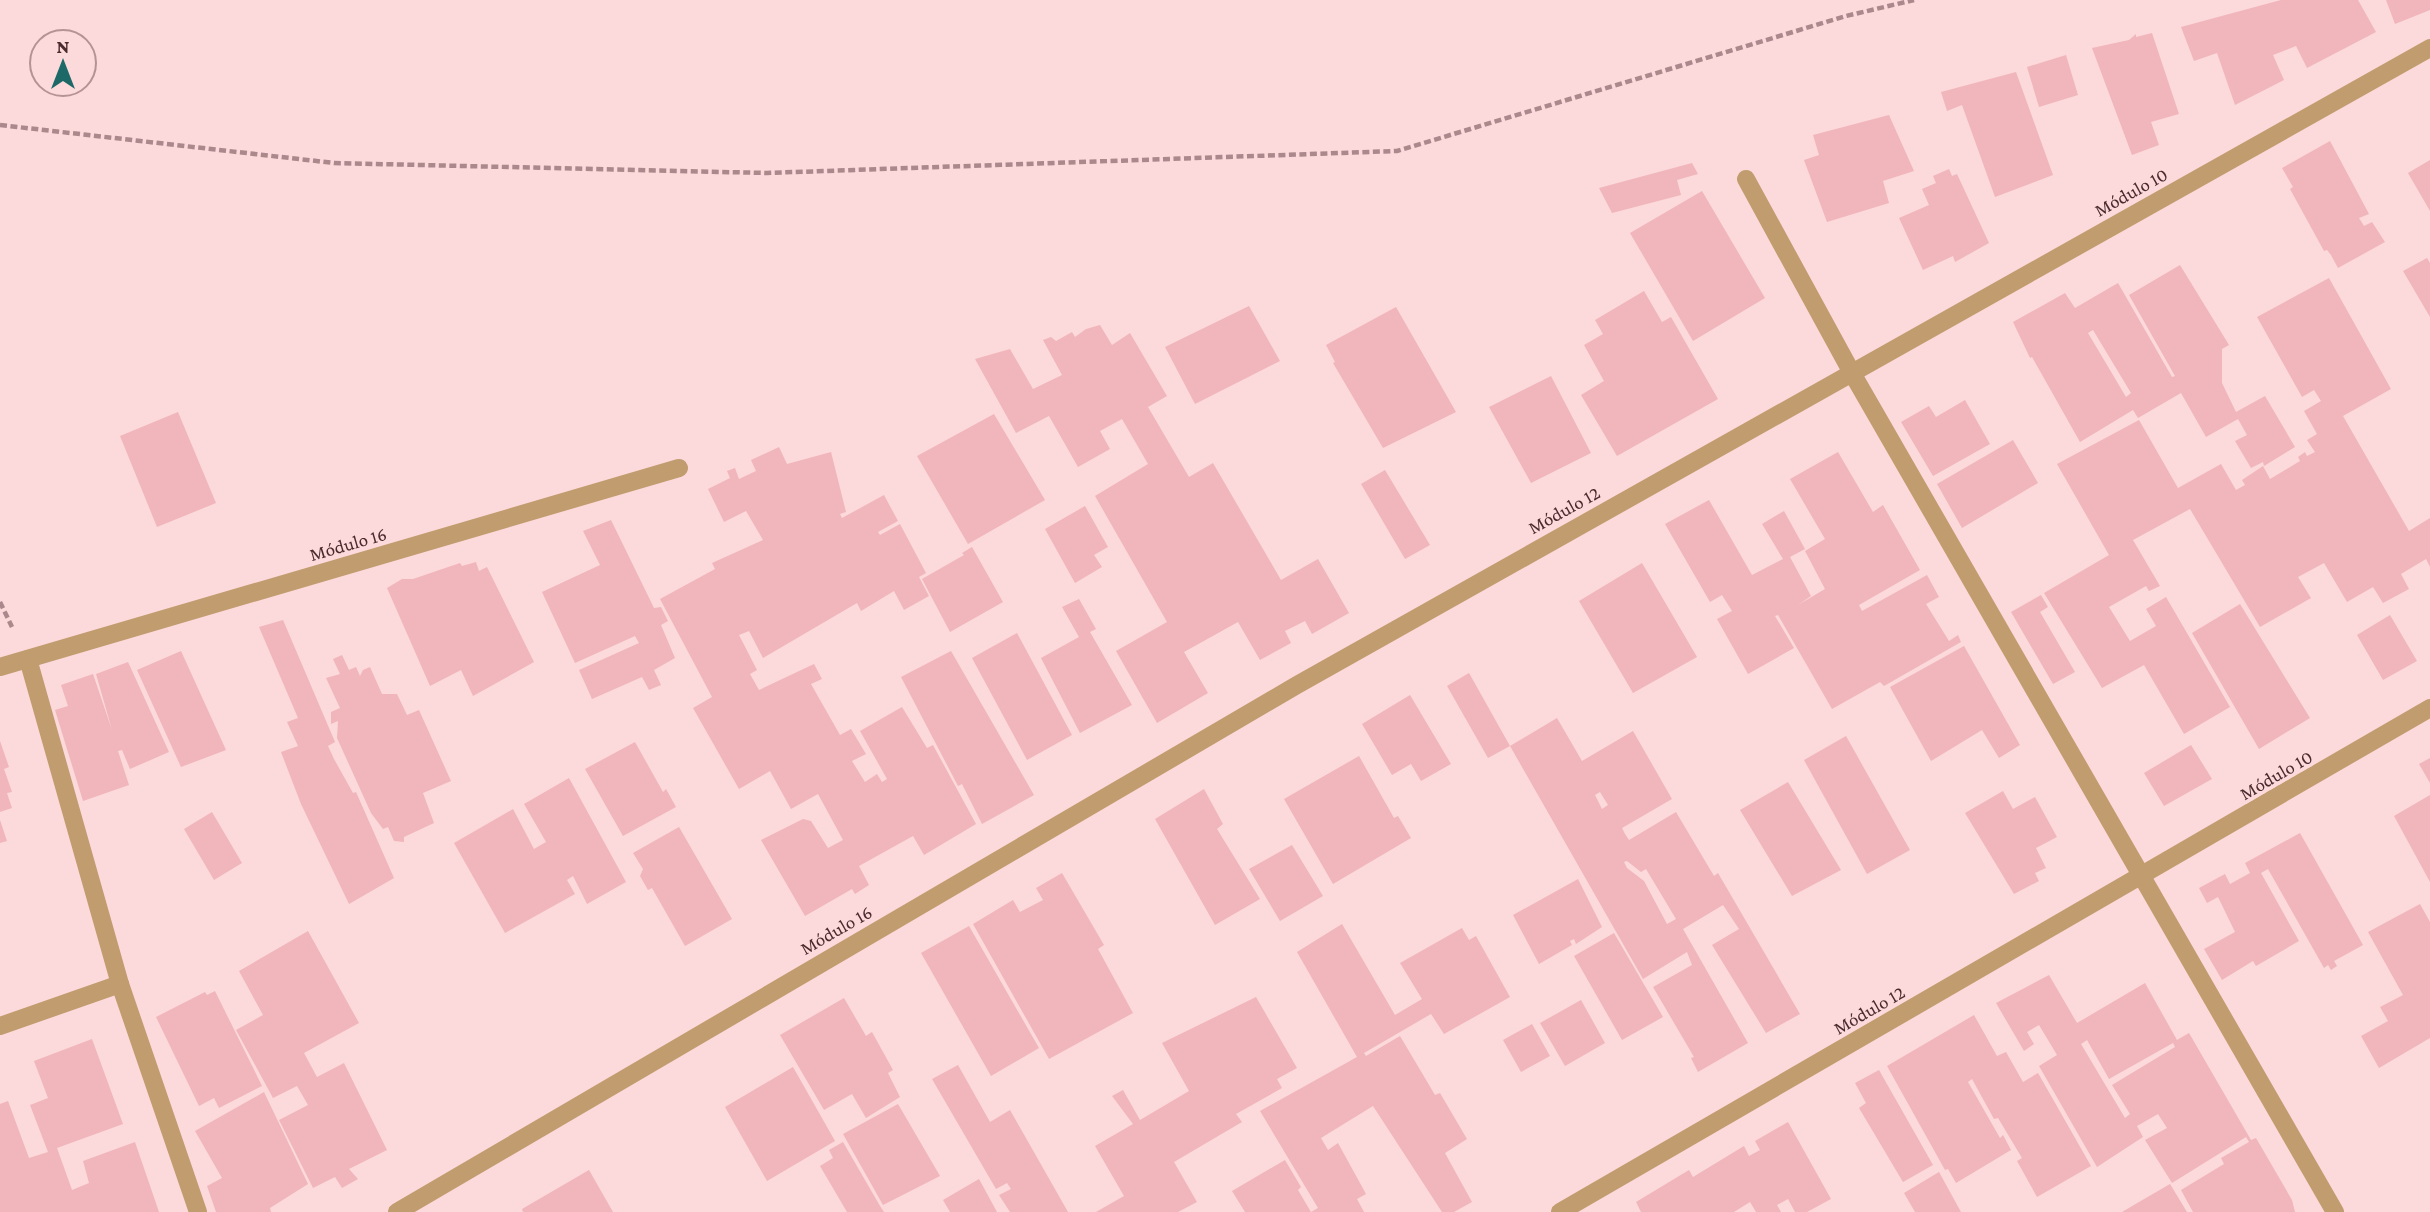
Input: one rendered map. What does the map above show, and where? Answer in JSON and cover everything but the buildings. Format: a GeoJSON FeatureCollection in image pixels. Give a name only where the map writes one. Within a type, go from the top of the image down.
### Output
{"type":"FeatureCollection","features":[{"type":"Feature","properties":{"kind":"street","name":"Módulo 10"},"geometry":{"type":"LineString","coordinates":[[1852,373],[2430,48]]}},
{"type":"Feature","properties":{"kind":"street"},"geometry":{"type":"LineString","coordinates":[[1746,179],[1852,373],[2336,1212]]}},
{"type":"Feature","properties":{"kind":"street","name":"Módulo 12"},"geometry":{"type":"LineString","coordinates":[[1297,685],[1852,373]]}},
{"type":"Feature","properties":{"kind":"street","name":"Módulo 16"},"geometry":{"type":"LineString","coordinates":[[0,667],[679,468]]}},
{"type":"Feature","properties":{"kind":"street"},"geometry":{"type":"LineString","coordinates":[[28,659],[120,984],[198,1212]]}},
{"type":"Feature","properties":{"kind":"street","name":"Módulo 16"},"geometry":{"type":"LineString","coordinates":[[397,1212],[1297,685]]}},
{"type":"Feature","properties":{"kind":"street","name":"Módulo 10"},"geometry":{"type":"LineString","coordinates":[[2143,877],[2430,708]]}},
{"type":"Feature","properties":{"kind":"street","name":"Módulo 12"},"geometry":{"type":"LineString","coordinates":[[1560,1212],[2143,877]]}},
{"type":"Feature","properties":{"kind":"street"},"geometry":{"type":"LineString","coordinates":[[0,1026],[120,984]]}},
{"type":"Feature","properties":{"kind":"path"},"geometry":{"type":"LineString","coordinates":[[0,125],[334,163],[752,173],[1396,151],[1846,16],[1914,0]]}}]}
